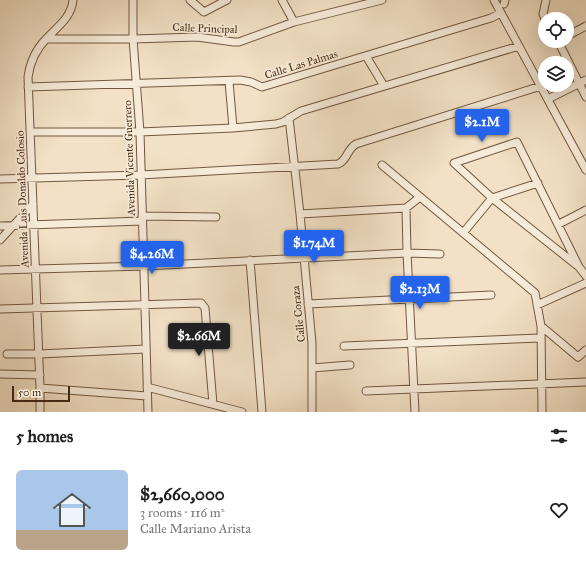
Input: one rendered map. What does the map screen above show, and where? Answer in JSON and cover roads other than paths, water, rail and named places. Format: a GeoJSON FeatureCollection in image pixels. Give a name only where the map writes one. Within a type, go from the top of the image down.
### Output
{"type":"FeatureCollection","features":[{"type":"Feature","properties":{"kind":"street","name":"Avenida Luis Donaldo Colosio"},"geometry":{"type":"LineString","coordinates":[[40,412],[40,375],[28,87],[29,69],[33,59],[46,39],[70,13],[73,0]]}},
{"type":"Feature","properties":{"kind":"street","name":"Avenida Vicente Guerrero"},"geometry":{"type":"LineString","coordinates":[[133,0],[133,39],[140,132],[148,412]]}},
{"type":"Feature","properties":{"kind":"street"},"geometry":{"type":"LineString","coordinates":[[190,0],[204,12],[215,3],[227,0]]}},
{"type":"Feature","properties":{"kind":"street"},"geometry":{"type":"LineString","coordinates":[[282,0],[294,22]]}},
{"type":"Feature","properties":{"kind":"street","name":"Calle Principal"},"geometry":{"type":"LineString","coordinates":[[46,39],[197,37],[239,42],[294,22],[382,0]]}},
{"type":"Feature","properties":{"kind":"street"},"geometry":{"type":"LineString","coordinates":[[494,0],[538,81]]}},
{"type":"Feature","properties":{"kind":"street"},"geometry":{"type":"LineString","coordinates":[[543,12],[546,0]]}},
{"type":"Feature","properties":{"kind":"street","name":"Calle Las Palmas"},"geometry":{"type":"LineString","coordinates":[[28,87],[245,81],[262,87],[490,18],[501,13]]}},
{"type":"Feature","properties":{"kind":"street"},"geometry":{"type":"LineString","coordinates":[[574,32],[586,26]]}},
{"type":"Feature","properties":{"kind":"street"},"geometry":{"type":"LineString","coordinates":[[30,132],[140,132],[233,128],[276,124],[300,111],[519,46]]}},
{"type":"Feature","properties":{"kind":"street"},"geometry":{"type":"LineString","coordinates":[[562,48],[583,81],[586,97]]}},
{"type":"Feature","properties":{"kind":"street"},"geometry":{"type":"LineString","coordinates":[[366,56],[384,86]]}},
{"type":"Feature","properties":{"kind":"street"},"geometry":{"type":"LineString","coordinates":[[229,81],[233,128]]}},
{"type":"Feature","properties":{"kind":"street"},"geometry":{"type":"LineString","coordinates":[[548,99],[583,81]]}},
{"type":"Feature","properties":{"kind":"street"},"geometry":{"type":"LineString","coordinates":[[0,179],[141,176],[338,164],[342,163],[349,149],[356,144],[538,87]]}},
{"type":"Feature","properties":{"kind":"street"},"geometry":{"type":"LineString","coordinates":[[544,92],[586,170]]}},
{"type":"Feature","properties":{"kind":"street","name":"Calle Coraza"},"geometry":{"type":"LineString","coordinates":[[289,118],[312,343],[312,412]]}},
{"type":"Feature","properties":{"kind":"street"},"geometry":{"type":"LineString","coordinates":[[580,267],[492,198],[454,163],[517,142],[580,267],[586,276]]}},
{"type":"Feature","properties":{"kind":"street"},"geometry":{"type":"LineString","coordinates":[[382,165],[535,293],[541,326],[542,412]]}},
{"type":"Feature","properties":{"kind":"street"},"geometry":{"type":"LineString","coordinates":[[463,233],[492,198],[538,183]]}},
{"type":"Feature","properties":{"kind":"street"},"geometry":{"type":"LineString","coordinates":[[300,214],[406,208],[420,197]]}},
{"type":"Feature","properties":{"kind":"street"},"geometry":{"type":"LineString","coordinates":[[0,240],[33,204]]}},
{"type":"Feature","properties":{"kind":"street"},"geometry":{"type":"LineString","coordinates":[[406,208],[415,412]]}},
{"type":"Feature","properties":{"kind":"street"},"geometry":{"type":"LineString","coordinates":[[559,224],[586,210]]}},
{"type":"Feature","properties":{"kind":"street"},"geometry":{"type":"LineString","coordinates":[[0,226],[34,226],[142,219],[216,218]]}},
{"type":"Feature","properties":{"kind":"street"},"geometry":{"type":"LineString","coordinates":[[0,270],[144,266],[407,253],[440,254]]}},
{"type":"Feature","properties":{"kind":"street"},"geometry":{"type":"LineString","coordinates":[[250,260],[262,412]]}},
{"type":"Feature","properties":{"kind":"street"},"geometry":{"type":"LineString","coordinates":[[537,305],[586,283]]}},
{"type":"Feature","properties":{"kind":"street"},"geometry":{"type":"LineString","coordinates":[[308,304],[491,295]]}},
{"type":"Feature","properties":{"kind":"street"},"geometry":{"type":"LineString","coordinates":[[0,310],[201,303],[205,308],[212,404]]}},
{"type":"Feature","properties":{"kind":"street"},"geometry":{"type":"LineString","coordinates":[[541,326],[578,357],[586,350]]}},
{"type":"Feature","properties":{"kind":"street"},"geometry":{"type":"LineString","coordinates":[[344,346],[540,338]]}},
{"type":"Feature","properties":{"kind":"street"},"geometry":{"type":"LineString","coordinates":[[7,354],[146,349]]}},
{"type":"Feature","properties":{"kind":"street"},"geometry":{"type":"LineString","coordinates":[[312,368],[350,365]]}},
{"type":"Feature","properties":{"kind":"street"},"geometry":{"type":"LineString","coordinates":[[0,374],[40,375]]}},
{"type":"Feature","properties":{"kind":"street"},"geometry":{"type":"LineString","coordinates":[[366,391],[586,382]]}},
{"type":"Feature","properties":{"kind":"street"},"geometry":{"type":"LineString","coordinates":[[147,387],[242,412]]}},
{"type":"Feature","properties":{"kind":"street"},"geometry":{"type":"LineString","coordinates":[[40,388],[147,396]]}}]}
